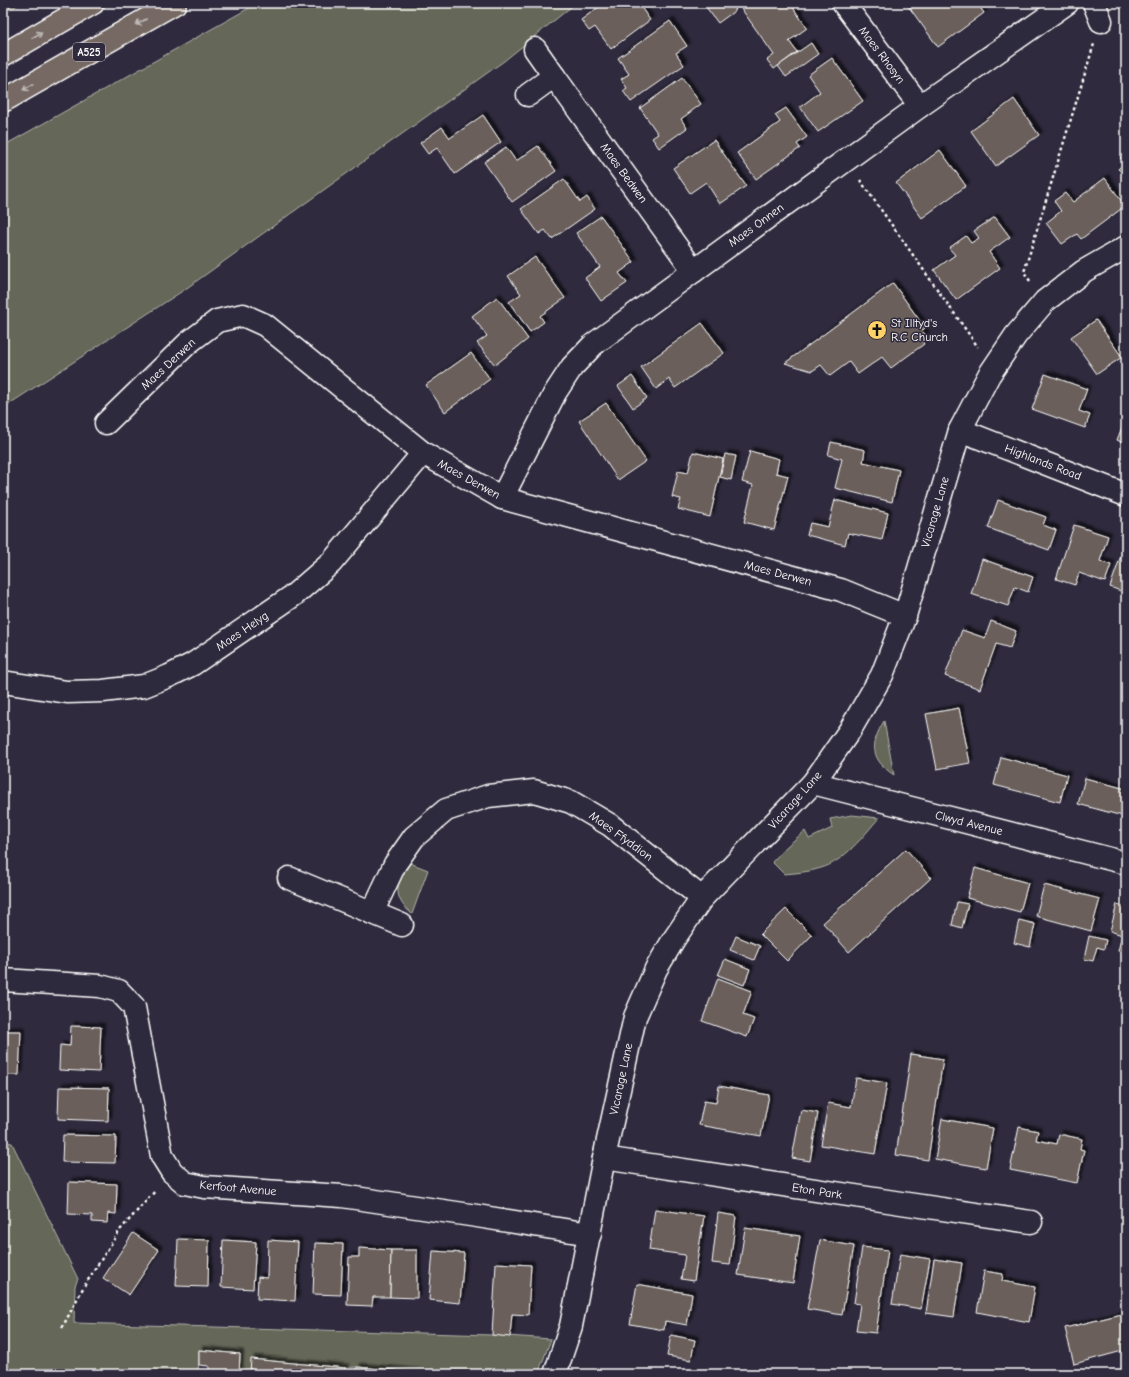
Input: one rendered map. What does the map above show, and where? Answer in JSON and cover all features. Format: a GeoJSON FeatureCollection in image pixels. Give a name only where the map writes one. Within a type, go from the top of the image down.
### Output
{"type":"FeatureCollection","features":[{"type":"Feature","properties":{"kind":"main road"},"geometry":{"type":"LineString","coordinates":[[3,55],[93,3]]}},
{"type":"Feature","properties":{"kind":"main road","name":"A525"},"geometry":{"type":"LineString","coordinates":[[3,101],[175,3]]}},
{"type":"Feature","properties":{"kind":"street","name":"Maes Rhosyn"},"geometry":{"type":"LineString","coordinates":[[843,3],[920,106]]}},
{"type":"Feature","properties":{"kind":"street","name":"Maes Onnen"},"geometry":{"type":"LineString","coordinates":[[502,498],[555,393],[572,367],[594,344],[845,160],[1067,3]]}},
{"type":"Feature","properties":{"kind":"street","name":"Maes Bedwen"},"geometry":{"type":"LineString","coordinates":[[535,49],[694,271]]}},
{"type":"Feature","properties":{"kind":"street"},"geometry":{"type":"LineString","coordinates":[[528,95],[554,76]]}},
{"type":"Feature","properties":{"kind":"street","name":"Vicarage Lane"},"geometry":{"type":"LineString","coordinates":[[554,1374],[571,1326],[604,1158],[635,1017],[656,969],[674,939],[702,898],[812,783],[850,730],[882,675],[905,616],[960,430],[994,369],[1016,334],[1045,301],[1084,271],[1126,247]]}},
{"type":"Feature","properties":{"kind":"street","name":"Maes Derwen"},"geometry":{"type":"LineString","coordinates":[[106,423],[188,343],[217,322],[243,315],[265,325],[423,453],[502,498],[841,590],[905,616]]}},
{"type":"Feature","properties":{"kind":"street","name":"Highlands Road"},"geometry":{"type":"LineString","coordinates":[[960,430],[1126,495]]}},
{"type":"Feature","properties":{"kind":"street","name":"Maes Helyg"},"geometry":{"type":"LineString","coordinates":[[3,682],[67,692],[103,691],[144,686],[193,664],[294,595],[331,563],[423,453]]}},
{"type":"Feature","properties":{"kind":"street","name":"Clwyd Avenue"},"geometry":{"type":"LineString","coordinates":[[812,783],[1126,863]]}},
{"type":"Feature","properties":{"kind":"street","name":"Maes Ffyddion"},"geometry":{"type":"LineString","coordinates":[[372,913],[395,864],[414,837],[446,810],[488,796],[534,792],[571,802],[610,825],[702,898]]}},
{"type":"Feature","properties":{"kind":"street"},"geometry":{"type":"LineString","coordinates":[[289,878],[402,925]]}},
{"type":"Feature","properties":{"kind":"street","name":"Kerfoot Avenue"},"geometry":{"type":"LineString","coordinates":[[3,980],[100,986],[119,991],[134,1006],[162,1156],[172,1172],[185,1183],[204,1187],[342,1196],[590,1234]]}},
{"type":"Feature","properties":{"kind":"street","name":"Eton Park"},"geometry":{"type":"LineString","coordinates":[[604,1158],[1031,1222]]}},
{"type":"Feature","properties":{"kind":"path"},"geometry":{"type":"LineString","coordinates":[[1045,301],[1024,272],[1097,12]]}},
{"type":"Feature","properties":{"kind":"path"},"geometry":{"type":"LineString","coordinates":[[845,160],[994,369]]}},
{"type":"Feature","properties":{"kind":"path"},"geometry":{"type":"LineString","coordinates":[[62,1328],[84,1288],[120,1230],[172,1172]]}},
{"type":"Feature","properties":{"kind":"green space"},"geometry":{"type":"Polygon","coordinates":[[[3,3],[21,3],[3,13],[3,3]]]}},
{"type":"Feature","properties":{"kind":"green space"},"geometry":{"type":"Polygon","coordinates":[[[258,3],[576,3],[504,61],[184,290],[3,408],[3,146],[258,3]]]}},
{"type":"Feature","properties":{"kind":"green space"},"geometry":{"type":"Polygon","coordinates":[[[884,721],[894,775],[880,763],[875,751],[876,737],[884,721]]]}},
{"type":"Feature","properties":{"kind":"green space"},"geometry":{"type":"Polygon","coordinates":[[[852,815],[879,818],[860,840],[838,860],[829,865],[816,869],[784,874],[772,862],[787,846],[805,831],[809,839],[832,828],[830,819],[852,815]]]}},
{"type":"Feature","properties":{"kind":"green space"},"geometry":{"type":"Polygon","coordinates":[[[410,863],[428,870],[412,914],[401,902],[398,890],[401,877],[410,863]]]}},
{"type":"Feature","properties":{"kind":"green space"},"geometry":{"type":"Polygon","coordinates":[[[3,1142],[12,1143],[78,1279],[75,1286],[74,1323],[492,1335],[551,1339],[538,1374],[436,1374],[357,1367],[239,1374],[240,1354],[199,1350],[198,1374],[3,1374],[3,1142]]]}},
{"type":"Feature","properties":{"kind":"building"},"geometry":{"type":"Polygon","coordinates":[[[604,3],[611,3],[616,9],[624,3],[638,3],[650,20],[611,49],[595,27],[589,31],[581,20],[604,3]]]}},
{"type":"Feature","properties":{"kind":"building"},"geometry":{"type":"Polygon","coordinates":[[[703,3],[730,3],[736,10],[718,23],[703,3]]]}},
{"type":"Feature","properties":{"kind":"building"},"geometry":{"type":"Polygon","coordinates":[[[790,3],[807,28],[789,41],[797,52],[774,69],[767,60],[774,55],[738,4],[790,3]]]}},
{"type":"Feature","properties":{"kind":"building"},"geometry":{"type":"Polygon","coordinates":[[[906,3],[977,3],[984,13],[938,47],[906,3]]]}},
{"type":"Feature","properties":{"kind":"building"},"geometry":{"type":"Polygon","coordinates":[[[670,21],[687,46],[676,53],[684,65],[631,102],[623,91],[627,88],[621,79],[629,74],[618,58],[670,21]]]}},
{"type":"Feature","properties":{"kind":"building"},"geometry":{"type":"Polygon","coordinates":[[[811,43],[818,54],[786,77],[778,66],[811,43]]]}},
{"type":"Feature","properties":{"kind":"building"},"geometry":{"type":"Polygon","coordinates":[[[832,58],[863,101],[818,132],[800,107],[820,92],[808,75],[832,58]]]}},
{"type":"Feature","properties":{"kind":"building"},"geometry":{"type":"Polygon","coordinates":[[[682,78],[701,104],[681,119],[687,128],[659,148],[652,138],[658,134],[640,108],[682,78]]]}},
{"type":"Feature","properties":{"kind":"building"},"geometry":{"type":"Polygon","coordinates":[[[1014,99],[1039,135],[996,166],[971,131],[1014,99]]]}},
{"type":"Feature","properties":{"kind":"building"},"geometry":{"type":"Polygon","coordinates":[[[786,108],[807,137],[797,144],[800,148],[756,179],[737,153],[780,122],[775,115],[786,108]]]}},
{"type":"Feature","properties":{"kind":"building"},"geometry":{"type":"Polygon","coordinates":[[[483,115],[501,142],[455,174],[437,148],[428,154],[420,143],[442,127],[450,138],[483,115]]]}},
{"type":"Feature","properties":{"kind":"building"},"geometry":{"type":"Polygon","coordinates":[[[714,140],[746,186],[720,204],[706,182],[690,193],[673,168],[714,140]]]}},
{"type":"Feature","properties":{"kind":"building"},"geometry":{"type":"Polygon","coordinates":[[[538,146],[556,171],[512,202],[484,162],[506,147],[516,161],[538,146]]]}},
{"type":"Feature","properties":{"kind":"building"},"geometry":{"type":"Polygon","coordinates":[[[940,150],[966,186],[922,218],[896,183],[940,150]]]}},
{"type":"Feature","properties":{"kind":"building"},"geometry":{"type":"Polygon","coordinates":[[[1126,151],[1126,176],[1118,169],[1125,162],[1120,158],[1126,151]]]}},
{"type":"Feature","properties":{"kind":"building"},"geometry":{"type":"Polygon","coordinates":[[[1105,178],[1125,206],[1081,239],[1077,234],[1062,244],[1046,223],[1061,211],[1054,201],[1065,193],[1073,202],[1105,178]]]}},
{"type":"Feature","properties":{"kind":"building"},"geometry":{"type":"Polygon","coordinates":[[[564,179],[580,202],[587,197],[595,209],[552,239],[545,230],[539,234],[521,209],[564,179]]]}},
{"type":"Feature","properties":{"kind":"building"},"geometry":{"type":"Polygon","coordinates":[[[601,216],[634,262],[619,273],[627,283],[601,301],[585,278],[600,267],[576,233],[601,216]]]}},
{"type":"Feature","properties":{"kind":"building"},"geometry":{"type":"Polygon","coordinates":[[[995,217],[1010,237],[989,252],[1000,268],[956,300],[934,270],[955,255],[949,248],[966,236],[971,243],[979,238],[974,231],[995,217]]]}},
{"type":"Feature","properties":{"kind":"building"},"geometry":{"type":"Polygon","coordinates":[[[535,257],[565,298],[540,316],[544,322],[530,332],[509,302],[521,294],[508,276],[535,257]]]}},
{"type":"Feature","properties":{"kind":"building","name":"St Illtyd's R.C Church"},"geometry":{"type":"Polygon","coordinates":[[[893,283],[925,328],[922,331],[926,335],[921,339],[924,344],[891,368],[882,357],[858,374],[849,362],[830,376],[821,365],[812,371],[785,363],[893,283]]]}},
{"type":"Feature","properties":{"kind":"building"},"geometry":{"type":"Polygon","coordinates":[[[497,297],[528,339],[495,365],[477,343],[487,336],[472,316],[497,297]]]}},
{"type":"Feature","properties":{"kind":"building"},"geometry":{"type":"Polygon","coordinates":[[[1096,320],[1122,357],[1097,374],[1071,337],[1096,320]]]}},
{"type":"Feature","properties":{"kind":"building"},"geometry":{"type":"Polygon","coordinates":[[[702,323],[724,353],[675,388],[669,379],[656,389],[641,367],[702,323]]]}},
{"type":"Feature","properties":{"kind":"building"},"geometry":{"type":"Polygon","coordinates":[[[471,353],[490,379],[445,412],[426,385],[471,353]]]}},
{"type":"Feature","properties":{"kind":"building"},"geometry":{"type":"Polygon","coordinates":[[[1045,374],[1087,389],[1079,411],[1090,415],[1085,428],[1032,409],[1045,374]]]}},
{"type":"Feature","properties":{"kind":"building"},"geometry":{"type":"Polygon","coordinates":[[[632,376],[647,398],[633,408],[618,386],[632,376]]]}},
{"type":"Feature","properties":{"kind":"building"},"geometry":{"type":"Polygon","coordinates":[[[606,403],[646,461],[618,480],[579,421],[606,403]]]}},
{"type":"Feature","properties":{"kind":"building"},"geometry":{"type":"Polygon","coordinates":[[[1126,417],[1126,444],[1117,440],[1126,417]]]}},
{"type":"Feature","properties":{"kind":"building"},"geometry":{"type":"Polygon","coordinates":[[[831,442],[865,450],[863,462],[899,470],[892,502],[835,488],[842,459],[828,455],[831,442]]]}},
{"type":"Feature","properties":{"kind":"building"},"geometry":{"type":"Polygon","coordinates":[[[750,451],[779,459],[776,473],[788,476],[774,530],[744,522],[753,485],[742,482],[750,451]]]}},
{"type":"Feature","properties":{"kind":"building"},"geometry":{"type":"Polygon","coordinates":[[[693,452],[723,459],[710,517],[678,509],[681,499],[672,497],[678,471],[688,473],[693,452]]]}},
{"type":"Feature","properties":{"kind":"building"},"geometry":{"type":"Polygon","coordinates":[[[725,454],[736,456],[731,480],[720,477],[725,454]]]}},
{"type":"Feature","properties":{"kind":"building"},"geometry":{"type":"Polygon","coordinates":[[[835,500],[888,513],[882,540],[848,533],[845,545],[807,535],[810,523],[828,527],[835,500]]]}},
{"type":"Feature","properties":{"kind":"building"},"geometry":{"type":"Polygon","coordinates":[[[998,500],[1046,517],[1043,525],[1056,530],[1049,550],[988,528],[998,500]]]}},
{"type":"Feature","properties":{"kind":"building"},"geometry":{"type":"Polygon","coordinates":[[[1074,525],[1108,536],[1100,561],[1111,565],[1105,582],[1079,573],[1075,585],[1056,579],[1074,525]]]}},
{"type":"Feature","properties":{"kind":"building"},"geometry":{"type":"Polygon","coordinates":[[[1124,547],[1126,548],[1126,593],[1110,587],[1124,547]]]}},
{"type":"Feature","properties":{"kind":"building"},"geometry":{"type":"Polygon","coordinates":[[[982,559],[1033,577],[1028,592],[1015,587],[1008,606],[971,594],[982,559]]]}},
{"type":"Feature","properties":{"kind":"building"},"geometry":{"type":"Polygon","coordinates":[[[991,621],[1016,631],[1010,648],[996,644],[980,689],[945,676],[962,630],[985,638],[991,621]]]}},
{"type":"Feature","properties":{"kind":"building"},"geometry":{"type":"Polygon","coordinates":[[[959,708],[970,763],[937,769],[926,714],[959,708]]]}},
{"type":"Feature","properties":{"kind":"building"},"geometry":{"type":"Polygon","coordinates":[[[1001,757],[1067,775],[1060,802],[994,785],[1001,757]]]}},
{"type":"Feature","properties":{"kind":"building"},"geometry":{"type":"Polygon","coordinates":[[[1085,778],[1126,789],[1126,817],[1078,804],[1085,778]]]}},
{"type":"Feature","properties":{"kind":"building"},"geometry":{"type":"Polygon","coordinates":[[[906,849],[931,878],[849,952],[823,923],[906,849]]]}},
{"type":"Feature","properties":{"kind":"building"},"geometry":{"type":"Polygon","coordinates":[[[975,868],[1028,883],[1020,912],[967,898],[975,868]]]}},
{"type":"Feature","properties":{"kind":"building"},"geometry":{"type":"Polygon","coordinates":[[[1044,885],[1100,899],[1091,931],[1036,916],[1044,885]]]}},
{"type":"Feature","properties":{"kind":"building"},"geometry":{"type":"Polygon","coordinates":[[[957,902],[968,904],[962,928],[952,925],[957,902]]]}},
{"type":"Feature","properties":{"kind":"building"},"geometry":{"type":"Polygon","coordinates":[[[1117,904],[1126,907],[1126,953],[1118,951],[1122,935],[1110,931],[1117,904]]]}},
{"type":"Feature","properties":{"kind":"building"},"geometry":{"type":"Polygon","coordinates":[[[786,909],[812,935],[787,961],[760,934],[786,909]]]}},
{"type":"Feature","properties":{"kind":"building"},"geometry":{"type":"Polygon","coordinates":[[[1019,920],[1035,924],[1030,947],[1014,943],[1019,920]]]}},
{"type":"Feature","properties":{"kind":"building"},"geometry":{"type":"Polygon","coordinates":[[[736,936],[760,946],[754,960],[730,950],[736,936]]]}},
{"type":"Feature","properties":{"kind":"building"},"geometry":{"type":"Polygon","coordinates":[[[1089,936],[1106,940],[1104,949],[1097,947],[1093,961],[1084,959],[1089,936]]]}},
{"type":"Feature","properties":{"kind":"building"},"geometry":{"type":"Polygon","coordinates":[[[725,959],[750,969],[744,985],[718,975],[725,959]]]}},
{"type":"Feature","properties":{"kind":"building"},"geometry":{"type":"Polygon","coordinates":[[[718,978],[752,991],[743,1015],[754,1019],[747,1037],[702,1021],[718,978]]]}},
{"type":"Feature","properties":{"kind":"building"},"geometry":{"type":"Polygon","coordinates":[[[71,1026],[101,1027],[99,1072],[59,1070],[60,1045],[70,1046],[71,1026]]]}},
{"type":"Feature","properties":{"kind":"building"},"geometry":{"type":"Polygon","coordinates":[[[3,1031],[21,1031],[19,1075],[3,1075],[3,1031]]]}},
{"type":"Feature","properties":{"kind":"building"},"geometry":{"type":"Polygon","coordinates":[[[911,1054],[943,1059],[928,1160],[896,1155],[911,1054]]]}},
{"type":"Feature","properties":{"kind":"building"},"geometry":{"type":"Polygon","coordinates":[[[856,1078],[887,1083],[875,1154],[821,1145],[828,1103],[851,1107],[856,1078]]]}},
{"type":"Feature","properties":{"kind":"building"},"geometry":{"type":"Polygon","coordinates":[[[719,1086],[769,1095],[761,1136],[699,1125],[704,1101],[716,1103],[719,1086]]]}},
{"type":"Feature","properties":{"kind":"building"},"geometry":{"type":"Polygon","coordinates":[[[59,1087],[109,1088],[108,1121],[58,1119],[59,1087]]]}},
{"type":"Feature","properties":{"kind":"building"},"geometry":{"type":"Polygon","coordinates":[[[801,1110],[818,1113],[810,1161],[792,1158],[801,1110]]]}},
{"type":"Feature","properties":{"kind":"building"},"geometry":{"type":"Polygon","coordinates":[[[942,1119],[993,1128],[986,1168],[935,1159],[942,1119]]]}},
{"type":"Feature","properties":{"kind":"building"},"geometry":{"type":"Polygon","coordinates":[[[1019,1127],[1038,1131],[1036,1140],[1057,1144],[1059,1134],[1082,1139],[1080,1149],[1084,1150],[1077,1183],[1010,1170],[1019,1127]]]}},
{"type":"Feature","properties":{"kind":"building"},"geometry":{"type":"Polygon","coordinates":[[[63,1135],[116,1136],[115,1163],[62,1162],[63,1135]]]}},
{"type":"Feature","properties":{"kind":"building"},"geometry":{"type":"Polygon","coordinates":[[[69,1182],[117,1184],[116,1214],[108,1213],[107,1223],[92,1222],[92,1215],[68,1214],[69,1182]]]}},
{"type":"Feature","properties":{"kind":"building"},"geometry":{"type":"Polygon","coordinates":[[[655,1209],[704,1216],[694,1281],[681,1279],[685,1255],[649,1250],[655,1209]]]}},
{"type":"Feature","properties":{"kind":"building"},"geometry":{"type":"Polygon","coordinates":[[[718,1213],[736,1216],[730,1265],[712,1263],[718,1213]]]}},
{"type":"Feature","properties":{"kind":"building"},"geometry":{"type":"Polygon","coordinates":[[[745,1228],[800,1236],[793,1283],[738,1275],[745,1228]]]}},
{"type":"Feature","properties":{"kind":"building"},"geometry":{"type":"Polygon","coordinates":[[[133,1233],[159,1250],[129,1295],[103,1278],[133,1233]]]}},
{"type":"Feature","properties":{"kind":"building"},"geometry":{"type":"Polygon","coordinates":[[[178,1239],[209,1240],[208,1287],[176,1286],[178,1239]]]}},
{"type":"Feature","properties":{"kind":"building"},"geometry":{"type":"Polygon","coordinates":[[[223,1240],[256,1242],[253,1289],[221,1287],[223,1240]]]}},
{"type":"Feature","properties":{"kind":"building"},"geometry":{"type":"Polygon","coordinates":[[[268,1240],[298,1242],[295,1301],[257,1299],[258,1277],[267,1278],[268,1240]]]}},
{"type":"Feature","properties":{"kind":"building"},"geometry":{"type":"Polygon","coordinates":[[[820,1240],[854,1246],[842,1315],[807,1309],[820,1240]]]}},
{"type":"Feature","properties":{"kind":"building"},"geometry":{"type":"Polygon","coordinates":[[[315,1243],[343,1244],[341,1295],[313,1294],[315,1243]]]}},
{"type":"Feature","properties":{"kind":"building"},"geometry":{"type":"Polygon","coordinates":[[[862,1247],[888,1250],[876,1333],[856,1331],[860,1304],[854,1303],[862,1247]]]}},
{"type":"Feature","properties":{"kind":"building"},"geometry":{"type":"Polygon","coordinates":[[[359,1248],[391,1250],[390,1297],[373,1297],[372,1306],[347,1305],[349,1257],[359,1257],[359,1248]]]}},
{"type":"Feature","properties":{"kind":"building"},"geometry":{"type":"Polygon","coordinates":[[[391,1250],[417,1250],[417,1298],[390,1297],[391,1250]]]}},
{"type":"Feature","properties":{"kind":"building"},"geometry":{"type":"Polygon","coordinates":[[[433,1251],[464,1253],[460,1303],[429,1300],[433,1251]]]}},
{"type":"Feature","properties":{"kind":"building"},"geometry":{"type":"Polygon","coordinates":[[[900,1254],[930,1259],[921,1309],[892,1304],[900,1254]]]}},
{"type":"Feature","properties":{"kind":"building"},"geometry":{"type":"Polygon","coordinates":[[[934,1259],[962,1263],[954,1317],[926,1313],[934,1259]]]}},
{"type":"Feature","properties":{"kind":"building"},"geometry":{"type":"Polygon","coordinates":[[[496,1263],[531,1265],[528,1315],[512,1314],[510,1337],[492,1335],[496,1263]]]}},
{"type":"Feature","properties":{"kind":"building"},"geometry":{"type":"Polygon","coordinates":[[[984,1271],[1003,1274],[1002,1281],[1035,1287],[1029,1322],[977,1312],[984,1271]]]}},
{"type":"Feature","properties":{"kind":"building"},"geometry":{"type":"Polygon","coordinates":[[[637,1284],[692,1294],[687,1325],[665,1321],[664,1330],[630,1324],[637,1284]]]}},
{"type":"Feature","properties":{"kind":"building"},"geometry":{"type":"Polygon","coordinates":[[[1126,1313],[1126,1350],[1074,1364],[1065,1328],[1126,1313]]]}},
{"type":"Feature","properties":{"kind":"building"},"geometry":{"type":"Polygon","coordinates":[[[671,1335],[695,1340],[691,1360],[667,1356],[671,1335]]]}},
{"type":"Feature","properties":{"kind":"building"},"geometry":{"type":"Polygon","coordinates":[[[199,1350],[240,1354],[239,1374],[209,1374],[209,1366],[199,1365],[199,1350]]]}},
{"type":"Feature","properties":{"kind":"building"},"geometry":{"type":"Polygon","coordinates":[[[251,1359],[346,1368],[345,1374],[250,1374],[251,1359]]]}},
{"type":"Feature","properties":{"kind":"building"},"geometry":{"type":"Polygon","coordinates":[[[357,1367],[436,1374],[356,1374],[357,1367]]]}},
{"type":"Feature","properties":{"kind":"place","name":"St Illtyd's R.C Church"},"geometry":{"type":"Point","coordinates":[877,330]}}]}
